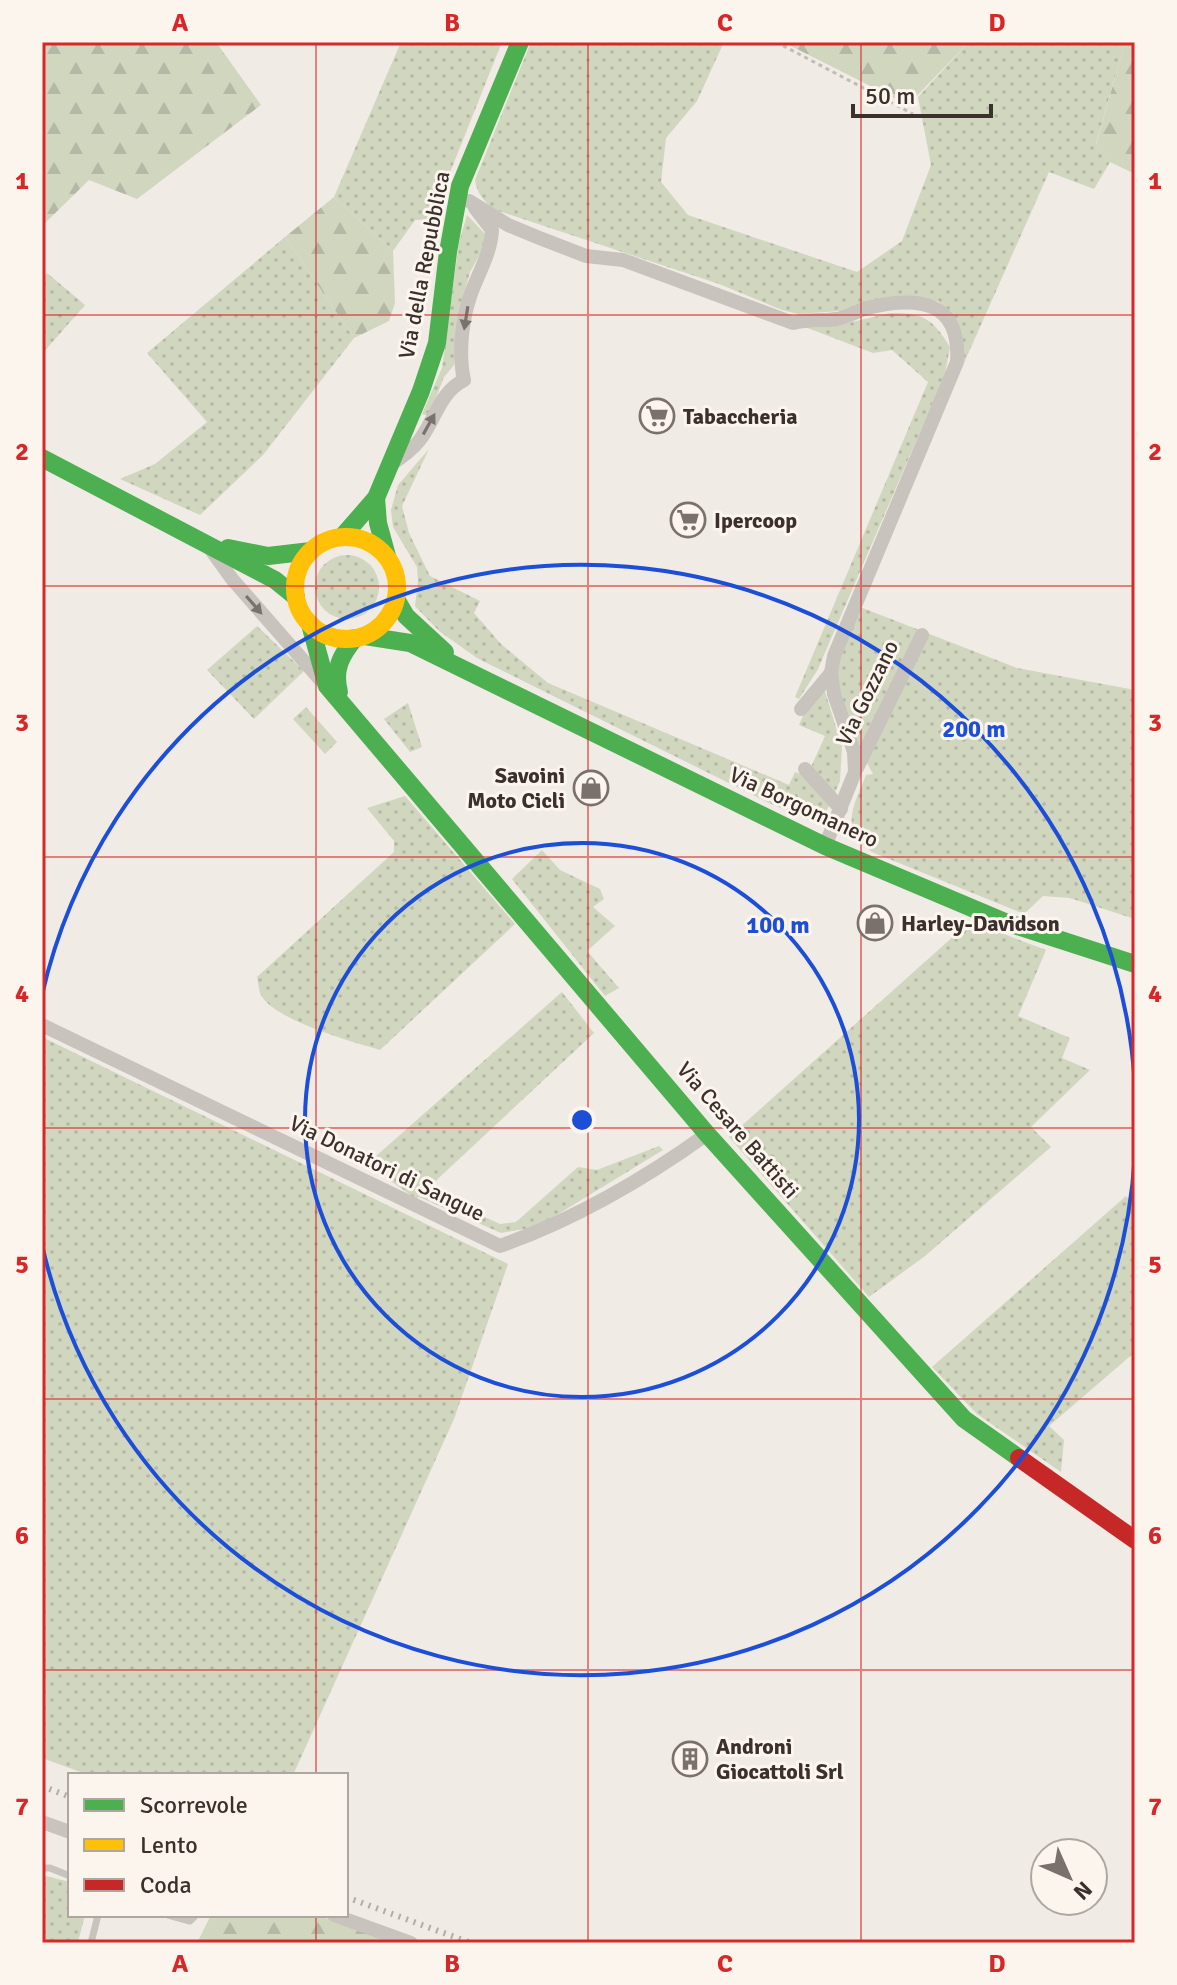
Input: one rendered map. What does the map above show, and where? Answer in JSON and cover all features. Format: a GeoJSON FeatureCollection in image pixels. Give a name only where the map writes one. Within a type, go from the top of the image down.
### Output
{"type":"FeatureCollection","features":[{"type":"Feature","properties":{"kind":"street","name":"Via della Repubblica"},"geometry":{"type":"LineString","coordinates":[[342,537],[376,498],[421,391],[437,343],[448,252],[464,193],[520,42]]}},
{"type":"Feature","properties":{"kind":"street"},"geometry":{"type":"LineString","coordinates":[[390,466],[408,454],[451,387],[464,380],[460,364],[465,317],[470,296],[492,245],[492,230],[464,193]]}},
{"type":"Feature","properties":{"kind":"street"},"geometry":{"type":"LineString","coordinates":[[464,193],[508,225],[537,237],[586,256],[623,260],[793,323],[809,318],[837,319],[864,309],[916,301],[932,306],[945,315],[959,339],[957,362],[834,656],[831,673]]}},
{"type":"Feature","properties":{"kind":"street"},"geometry":{"type":"LineString","coordinates":[[42,458],[275,580],[296,597]]}},
{"type":"Feature","properties":{"kind":"street"},"geometry":{"type":"LineString","coordinates":[[376,498],[378,523],[387,556],[396,574],[396,599],[388,617],[378,628],[360,637],[330,636],[310,624],[300,611],[296,597],[298,572],[311,551],[324,542],[342,537],[367,541],[387,556]]}},
{"type":"Feature","properties":{"kind":"street"},"geometry":{"type":"LineString","coordinates":[[206,543],[268,556],[311,551]]}},
{"type":"Feature","properties":{"kind":"street","name":"Via Cesare Battisti"},"geometry":{"type":"LineString","coordinates":[[206,543],[232,579],[327,686],[707,1134],[964,1419],[1135,1540]]}},
{"type":"Feature","properties":{"kind":"street","name":"Via Borgomanero"},"geometry":{"type":"LineString","coordinates":[[396,599],[406,616],[463,667]]}},
{"type":"Feature","properties":{"kind":"street","name":"Via Cesare Battisti"},"geometry":{"type":"LineString","coordinates":[[310,624],[327,686]]}},
{"type":"Feature","properties":{"kind":"street","name":"Via Gozzano"},"geometry":{"type":"LineString","coordinates":[[825,846],[855,772],[922,635]]}},
{"type":"Feature","properties":{"kind":"street","name":"Via Cesare Battisti"},"geometry":{"type":"LineString","coordinates":[[345,708],[335,675],[341,654],[360,637]]}},
{"type":"Feature","properties":{"kind":"street","name":"Via Borgomanero"},"geometry":{"type":"LineString","coordinates":[[360,637],[389,638],[410,643],[825,846],[1005,922],[1135,964]]}},
{"type":"Feature","properties":{"kind":"street","name":"Via Gozzano"},"geometry":{"type":"LineString","coordinates":[[801,709],[831,673]]}},
{"type":"Feature","properties":{"kind":"street","name":"Via Gozzano"},"geometry":{"type":"LineString","coordinates":[[831,673],[841,717],[854,752],[855,772]]}},
{"type":"Feature","properties":{"kind":"street"},"geometry":{"type":"LineString","coordinates":[[805,769],[841,809]]}},
{"type":"Feature","properties":{"kind":"street","name":"Via Donatori di Sangue"},"geometry":{"type":"LineString","coordinates":[[42,1025],[500,1246],[548,1229],[602,1200],[707,1134]]}},
{"type":"Feature","properties":{"kind":"street"},"geometry":{"type":"LineString","coordinates":[[42,1822],[68,1831]]}},
{"type":"Feature","properties":{"kind":"street"},"geometry":{"type":"LineString","coordinates":[[340,1917],[411,1943]]}},
{"type":"Feature","properties":{"kind":"lane"},"geometry":{"type":"LineString","coordinates":[[42,1868],[68,1875]]}},
{"type":"Feature","properties":{"kind":"lane"},"geometry":{"type":"LineString","coordinates":[[91,1943],[98,1917]]}},
{"type":"Feature","properties":{"kind":"lane"},"geometry":{"type":"LineString","coordinates":[[175,1917],[190,1921],[194,1917]]}},
{"type":"Feature","properties":{"kind":"path"},"geometry":{"type":"LineString","coordinates":[[776,42],[913,114]]}},
{"type":"Feature","properties":{"kind":"green space"},"geometry":{"type":"Polygon","coordinates":[[[42,42],[216,42],[261,105],[137,199],[89,180],[42,226],[42,42]]]}},
{"type":"Feature","properties":{"kind":"green space"},"geometry":{"type":"Polygon","coordinates":[[[401,42],[502,42],[443,190],[437,219],[415,220],[393,251],[334,197],[401,42]]]}},
{"type":"Feature","properties":{"kind":"green space"},"geometry":{"type":"Polygon","coordinates":[[[531,42],[724,42],[697,101],[666,138],[661,182],[688,215],[857,272],[902,241],[931,165],[918,97],[969,42],[1125,42],[1096,144],[1110,162],[1094,189],[1049,172],[964,363],[959,329],[938,301],[876,299],[840,311],[798,314],[719,284],[493,209],[481,196],[475,180],[531,42]]]}},
{"type":"Feature","properties":{"kind":"green space"},"geometry":{"type":"Polygon","coordinates":[[[783,42],[969,42],[908,105],[783,42]]]}},
{"type":"Feature","properties":{"kind":"green space"},"geometry":{"type":"Polygon","coordinates":[[[1125,42],[1135,42],[1135,174],[1110,162],[1096,145],[1125,42]]]}},
{"type":"Feature","properties":{"kind":"green space"},"geometry":{"type":"Polygon","coordinates":[[[334,197],[393,251],[395,303],[389,321],[354,338],[285,237],[334,197]]]}},
{"type":"Feature","properties":{"kind":"green space"},"geometry":{"type":"Polygon","coordinates":[[[467,215],[489,238],[470,272],[465,290],[454,365],[444,377],[429,416],[422,414],[442,368],[459,242],[467,215]]]}},
{"type":"Feature","properties":{"kind":"green space"},"geometry":{"type":"Polygon","coordinates":[[[285,237],[354,338],[263,455],[200,515],[120,479],[155,464],[207,422],[147,353],[285,237]]]}},
{"type":"Feature","properties":{"kind":"green space"},"geometry":{"type":"Polygon","coordinates":[[[47,273],[85,305],[42,354],[42,278],[47,273]]]}},
{"type":"Feature","properties":{"kind":"green space"},"geometry":{"type":"Polygon","coordinates":[[[890,313],[919,316],[938,329],[950,347],[945,374],[818,669],[799,699],[795,697],[928,382],[892,350],[873,353],[805,327],[835,326],[890,313]]]}},
{"type":"Feature","properties":{"kind":"green space"},"geometry":{"type":"Polygon","coordinates":[[[429,449],[402,506],[409,533],[430,576],[480,601],[474,613],[501,644],[548,683],[789,785],[795,772],[807,776],[825,736],[799,725],[806,709],[824,688],[842,747],[840,781],[823,819],[813,822],[769,803],[477,658],[439,631],[415,606],[417,567],[393,527],[391,510],[398,485],[429,449]]]}},
{"type":"Feature","properties":{"kind":"green space"},"geometry":{"type":"Polygon","coordinates":[[[347,555],[359,557],[370,564],[377,575],[377,599],[370,610],[359,617],[347,619],[335,617],[324,610],[317,599],[315,587],[317,575],[324,564],[335,557],[347,555]]]}},
{"type":"Feature","properties":{"kind":"green space"},"geometry":{"type":"Polygon","coordinates":[[[860,607],[1017,668],[1135,690],[1135,919],[1070,898],[1043,896],[1024,914],[872,852],[862,843],[852,826],[853,808],[866,775],[873,774],[848,722],[837,679],[842,651],[860,607]]]}},
{"type":"Feature","properties":{"kind":"green space"},"geometry":{"type":"Polygon","coordinates":[[[257,626],[304,671],[254,719],[207,670],[257,626]]]}},
{"type":"Feature","properties":{"kind":"green space"},"geometry":{"type":"Polygon","coordinates":[[[408,703],[422,747],[410,752],[384,719],[408,703]]]}},
{"type":"Feature","properties":{"kind":"green space"},"geometry":{"type":"Polygon","coordinates":[[[306,707],[337,742],[325,754],[293,719],[306,707]]]}},
{"type":"Feature","properties":{"kind":"green space"},"geometry":{"type":"Polygon","coordinates":[[[405,796],[515,924],[380,1050],[315,1029],[281,1013],[261,995],[257,977],[394,852],[394,841],[367,808],[405,796]]]}},
{"type":"Feature","properties":{"kind":"green space"},"geometry":{"type":"Polygon","coordinates":[[[542,850],[560,870],[600,889],[604,899],[593,907],[615,926],[587,951],[619,988],[605,996],[512,879],[542,850]]]}},
{"type":"Feature","properties":{"kind":"green space"},"geometry":{"type":"Polygon","coordinates":[[[965,926],[1001,933],[1046,950],[1018,1016],[1070,1038],[1062,1058],[1090,1070],[1031,1127],[1051,1147],[925,1256],[869,1297],[729,1137],[965,926]]]}},
{"type":"Feature","properties":{"kind":"green space"},"geometry":{"type":"Polygon","coordinates":[[[562,992],[594,1033],[426,1190],[500,1224],[516,1222],[578,1167],[597,1170],[659,1146],[663,1150],[537,1227],[501,1233],[419,1197],[416,1199],[367,1164],[562,992]]]}},
{"type":"Feature","properties":{"kind":"green space"},"geometry":{"type":"Polygon","coordinates":[[[42,1037],[508,1264],[454,1419],[294,1773],[83,1773],[42,1758],[42,1037]]]}},
{"type":"Feature","properties":{"kind":"green space"},"geometry":{"type":"Polygon","coordinates":[[[1126,1196],[1135,1206],[1135,1352],[1049,1426],[1064,1440],[1061,1472],[977,1414],[932,1367],[1126,1196]]]}},
{"type":"Feature","properties":{"kind":"green space"},"geometry":{"type":"Polygon","coordinates":[[[42,1875],[68,1882],[68,1917],[84,1917],[78,1942],[42,1943],[42,1875]]]}},
{"type":"Feature","properties":{"kind":"green space"},"geometry":{"type":"Polygon","coordinates":[[[210,1917],[323,1917],[398,1943],[197,1943],[210,1917]]]}},
{"type":"Feature","properties":{"kind":"railway"},"geometry":{"type":"LineString","coordinates":[[42,1786],[68,1796]]}},
{"type":"Feature","properties":{"kind":"railway"},"geometry":{"type":"LineString","coordinates":[[348,1898],[471,1943]]}},
{"type":"Feature","properties":{"kind":"traffic: fast"},"geometry":{"type":"LineString","coordinates":[[342,537],[376,498],[421,391],[437,343],[460,186],[520,42]]}},
{"type":"Feature","properties":{"kind":"traffic: fast"},"geometry":{"type":"LineString","coordinates":[[42,458],[275,580],[296,597]]}},
{"type":"Feature","properties":{"kind":"traffic: fast"},"geometry":{"type":"LineString","coordinates":[[376,498],[378,523],[387,556]]}},
{"type":"Feature","properties":{"kind":"traffic: fast"},"geometry":{"type":"LineString","coordinates":[[228,548],[268,556],[311,551]]}},
{"type":"Feature","properties":{"kind":"traffic: fast"},"geometry":{"type":"LineString","coordinates":[[396,599],[406,616],[445,652]]}},
{"type":"Feature","properties":{"kind":"traffic: fast"},"geometry":{"type":"LineString","coordinates":[[310,624],[327,686],[707,1134],[964,1419],[1019,1458]]}},
{"type":"Feature","properties":{"kind":"traffic: fast"},"geometry":{"type":"LineString","coordinates":[[365,636],[410,643],[825,846],[1005,922],[1135,964]]}},
{"type":"Feature","properties":{"kind":"traffic: fast"},"geometry":{"type":"LineString","coordinates":[[339,692],[337,677],[340,663],[355,638]]}},
{"type":"Feature","properties":{"kind":"traffic: slow"},"geometry":{"type":"LineString","coordinates":[[346,537],[366,541],[382,552],[393,568],[397,588],[393,608],[382,624],[366,635],[346,639],[326,635],[310,624],[299,608],[295,588],[299,568],[310,552],[326,541],[346,537]]}},
{"type":"Feature","properties":{"kind":"traffic: jam"},"geometry":{"type":"LineString","coordinates":[[1019,1458],[1135,1540]]}},
{"type":"Feature","properties":{"kind":"place","name":"Tabaccheria"},"geometry":{"type":"Point","coordinates":[657,416]}},
{"type":"Feature","properties":{"kind":"place","name":"Ipercoop"},"geometry":{"type":"Point","coordinates":[688,520]}},
{"type":"Feature","properties":{"kind":"place","name":"Savoini Moto Cicli"},"geometry":{"type":"Point","coordinates":[591,788]}},
{"type":"Feature","properties":{"kind":"place","name":"Harley-Davidson"},"geometry":{"type":"Point","coordinates":[875,923]}},
{"type":"Feature","properties":{"kind":"place","name":"Androni Giocattoli Srl"},"geometry":{"type":"Point","coordinates":[690,1759]}}]}
